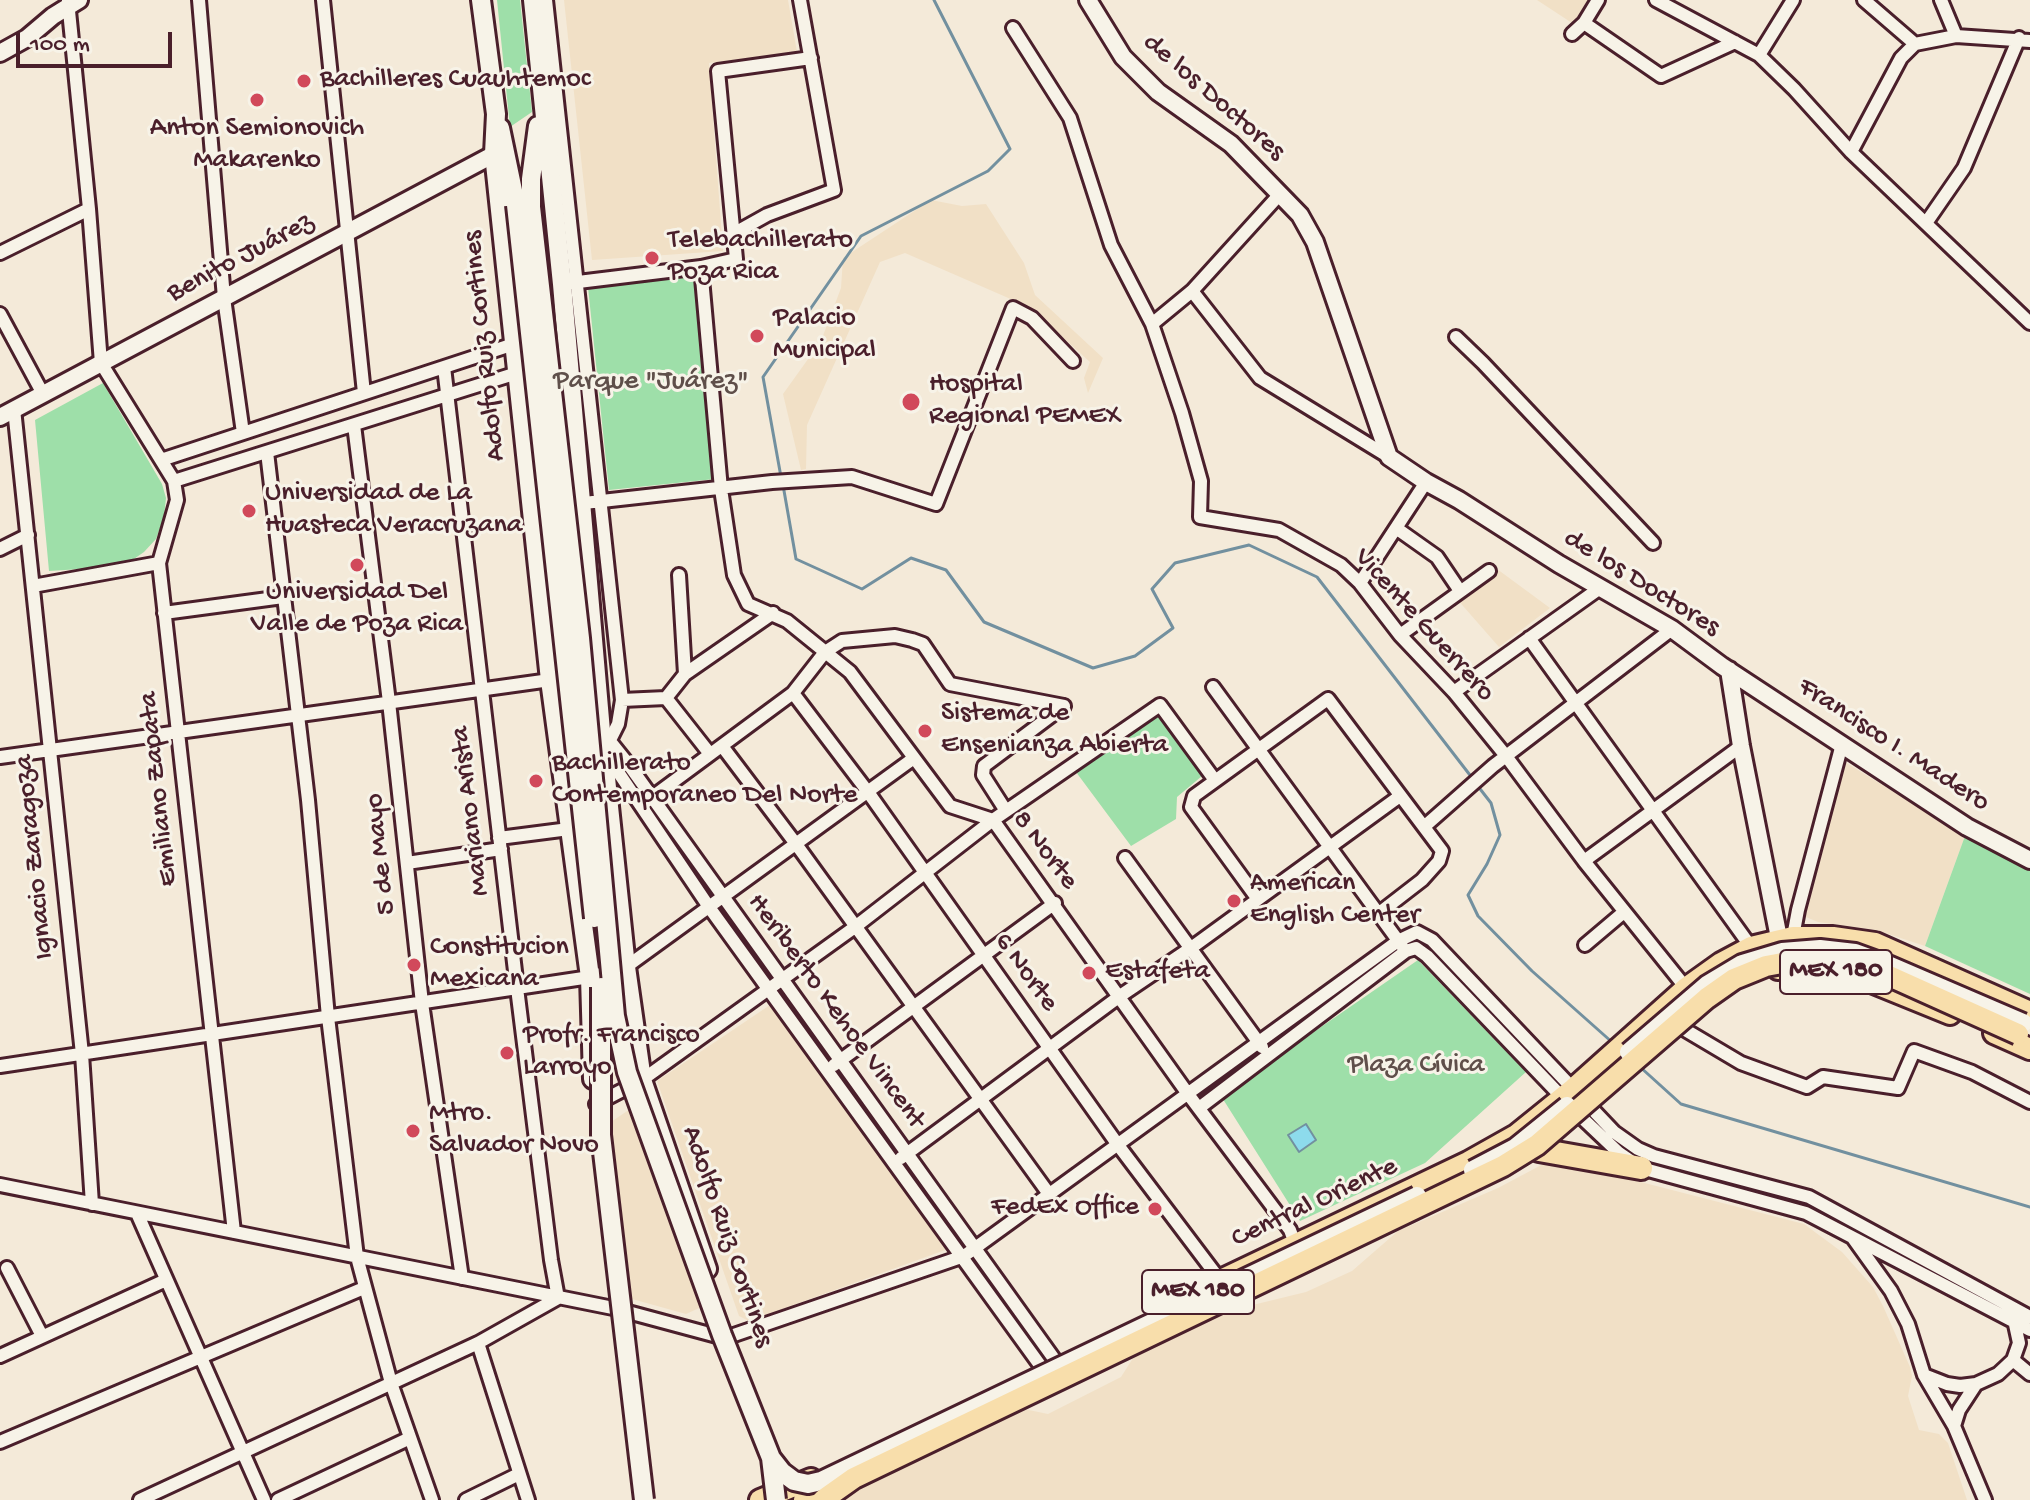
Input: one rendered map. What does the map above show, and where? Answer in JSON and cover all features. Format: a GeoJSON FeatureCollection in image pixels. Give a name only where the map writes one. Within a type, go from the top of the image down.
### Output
{"type":"FeatureCollection","features":[{"type":"Feature","properties":{"kind":"highway"},"geometry":{"type":"LineString","coordinates":[[1539,1150],[1641,1168]]}},
{"type":"Feature","properties":{"kind":"main road","name":"Adolfo Ruiz Cortines"},"geometry":{"type":"LineString","coordinates":[[481,0],[500,151],[514,344],[551,686],[590,977],[594,1105],[613,1308],[642,1500]]}},
{"type":"Feature","properties":{"kind":"main road","name":"Adolfo Ruiz Cortines"},"geometry":{"type":"LineString","coordinates":[[533,0],[542,100],[569,283],[581,503],[626,967],[642,1080],[731,1336],[803,1498]]}},
{"type":"Feature","properties":{"kind":"main road"},"geometry":{"type":"LineString","coordinates":[[542,100],[524,206],[602,997],[601,1135],[642,1500]]}},
{"type":"Feature","properties":{"kind":"main road"},"geometry":{"type":"LineString","coordinates":[[500,151],[524,206],[580,638],[615,1016],[627,1072],[722,1335],[771,1458],[794,1481],[808,1484],[821,1481],[1515,1148],[1707,985],[1742,964],[1782,952],[1820,949],[1855,953],[1888,965],[2027,1030]]}},
{"type":"Feature","properties":{"kind":"main road","name":"MEX 180"},"geometry":{"type":"LineString","coordinates":[[1686,988],[1721,963],[1751,947],[1786,937],[1843,938],[1875,943],[2027,1030]]}},
{"type":"Feature","properties":{"kind":"main road"},"geometry":{"type":"LineString","coordinates":[[771,1458],[803,1498],[868,1471],[1503,1166],[1537,1145],[1707,998],[1734,979],[1766,966],[1804,959],[1841,961],[2027,1030]]}},
{"type":"Feature","properties":{"kind":"main road","name":"MEX 180"},"geometry":{"type":"LineString","coordinates":[[1682,1028],[1725,993],[1783,969],[1826,970],[1854,975],[2027,1030]]}},
{"type":"Feature","properties":{"kind":"main road","name":"Central Oriente"},"geometry":{"type":"LineString","coordinates":[[803,1498],[1049,1365],[1468,1162],[1516,1135],[1686,988]]}},
{"type":"Feature","properties":{"kind":"main road","name":"Central Oriente"},"geometry":{"type":"LineString","coordinates":[[803,1498],[905,1459],[1479,1185],[1539,1150],[1682,1028]]}},
{"type":"Feature","properties":{"kind":"main road","name":"MEX 180"},"geometry":{"type":"LineString","coordinates":[[760,1500],[803,1498]]}},
{"type":"Feature","properties":{"kind":"street"},"geometry":{"type":"LineString","coordinates":[[199,0],[224,298],[243,433]]}},
{"type":"Feature","properties":{"kind":"street"},"geometry":{"type":"LineString","coordinates":[[323,0],[364,393]]}},
{"type":"Feature","properties":{"kind":"street","name":"Adolfo Ruiz Cortines"},"geometry":{"type":"LineString","coordinates":[[546,0],[569,283],[600,501],[622,700],[618,724],[605,740]]}},
{"type":"Feature","properties":{"kind":"street"},"geometry":{"type":"LineString","coordinates":[[733,234],[767,215],[834,190],[800,0]]}},
{"type":"Feature","properties":{"kind":"street","name":"de los Doctores"},"geometry":{"type":"LineString","coordinates":[[1088,0],[1123,57],[1158,92],[1231,144],[1300,215],[1315,242],[1389,457]]}},
{"type":"Feature","properties":{"kind":"street"},"geometry":{"type":"LineString","coordinates":[[1572,34],[1584,23],[1598,0]]}},
{"type":"Feature","properties":{"kind":"street"},"geometry":{"type":"LineString","coordinates":[[1759,55],[1793,0]]}},
{"type":"Feature","properties":{"kind":"street"},"geometry":{"type":"LineString","coordinates":[[1864,0],[1915,44]]}},
{"type":"Feature","properties":{"kind":"street"},"geometry":{"type":"LineString","coordinates":[[1941,0],[1956,36]]}},
{"type":"Feature","properties":{"kind":"street"},"geometry":{"type":"LineString","coordinates":[[1663,1],[1759,55],[1851,152],[2030,323]]}},
{"type":"Feature","properties":{"kind":"street"},"geometry":{"type":"LineString","coordinates":[[0,53],[27,38],[72,2]]}},
{"type":"Feature","properties":{"kind":"street"},"geometry":{"type":"LineString","coordinates":[[72,2],[101,363],[174,481],[517,373]]}},
{"type":"Feature","properties":{"kind":"street"},"geometry":{"type":"LineString","coordinates":[[1584,23],[1661,76],[1735,42]]}},
{"type":"Feature","properties":{"kind":"street","name":"Vicente Guerrero"},"geometry":{"type":"LineString","coordinates":[[1013,28],[1070,118],[1111,245],[1152,324],[1201,481],[1200,520],[1279,530],[1341,565],[1360,583],[1400,635],[1454,692],[1506,756],[1584,861],[1686,988]]}},
{"type":"Feature","properties":{"kind":"street"},"geometry":{"type":"LineString","coordinates":[[1851,152],[1901,58],[1915,44],[1956,36],[2025,40],[1964,168],[1926,223]]}},
{"type":"Feature","properties":{"kind":"street"},"geometry":{"type":"LineString","coordinates":[[569,283],[701,267],[736,259],[718,71],[811,58]]}},
{"type":"Feature","properties":{"kind":"street","name":"Benito Juárez"},"geometry":{"type":"LineString","coordinates":[[7,413],[500,151]]}},
{"type":"Feature","properties":{"kind":"street"},"geometry":{"type":"LineString","coordinates":[[1152,324],[1192,291],[1280,194]]}},
{"type":"Feature","properties":{"kind":"street"},"geometry":{"type":"LineString","coordinates":[[0,253],[89,209]]}},
{"type":"Feature","properties":{"kind":"street","name":"8 Norte"},"geometry":{"type":"LineString","coordinates":[[701,267],[721,489],[734,575],[748,604],[787,621],[850,672],[950,806],[993,820],[1188,1094],[1290,1230],[1303,1271]]}},
{"type":"Feature","properties":{"kind":"street","name":"de los Doctores"},"geometry":{"type":"LineString","coordinates":[[1192,291],[1260,378],[1426,482],[1672,629],[1729,670],[1741,746],[1786,937],[1783,969]]}},
{"type":"Feature","properties":{"kind":"street"},"geometry":{"type":"LineString","coordinates":[[532,508],[772,482],[852,477],[936,504],[1013,308],[1032,318],[1073,361]]}},
{"type":"Feature","properties":{"kind":"street"},"geometry":{"type":"LineString","coordinates":[[0,314],[43,394]]}},
{"type":"Feature","properties":{"kind":"street"},"geometry":{"type":"LineString","coordinates":[[1456,337],[1653,543]]}},
{"type":"Feature","properties":{"kind":"street"},"geometry":{"type":"LineString","coordinates":[[161,460],[514,344]]}},
{"type":"Feature","properties":{"kind":"street","name":"Mariano Arista"},"geometry":{"type":"LineString","coordinates":[[444,367],[517,988],[558,1298]]}},
{"type":"Feature","properties":{"kind":"street"},"geometry":{"type":"LineString","coordinates":[[322,407],[326,433]]}},
{"type":"Feature","properties":{"kind":"street","name":"Ignacio Zaragoza"},"geometry":{"type":"LineString","coordinates":[[7,413],[28,535],[82,1054],[92,1204]]}},
{"type":"Feature","properties":{"kind":"street","name":"5 de Mayo"},"geometry":{"type":"LineString","coordinates":[[354,425],[422,1003],[462,1278]]}},
{"type":"Feature","properties":{"kind":"street"},"geometry":{"type":"LineString","coordinates":[[267,452],[357,1257],[391,1383],[432,1500]]}},
{"type":"Feature","properties":{"kind":"street","name":"Emiliano Zapata"},"geometry":{"type":"LineString","coordinates":[[174,481],[177,500],[159,563],[234,1232]]}},
{"type":"Feature","properties":{"kind":"street"},"geometry":{"type":"LineString","coordinates":[[1360,583],[1426,482]]}},
{"type":"Feature","properties":{"kind":"street"},"geometry":{"type":"LineString","coordinates":[[1396,528],[1437,557],[1460,591]]}},
{"type":"Feature","properties":{"kind":"street"},"geometry":{"type":"LineString","coordinates":[[0,549],[28,535]]}},
{"type":"Feature","properties":{"kind":"street"},"geometry":{"type":"LineString","coordinates":[[33,586],[159,563]]}},
{"type":"Feature","properties":{"kind":"street"},"geometry":{"type":"LineString","coordinates":[[1400,635],[1489,571]]}},
{"type":"Feature","properties":{"kind":"street"},"geometry":{"type":"LineString","coordinates":[[679,575],[685,674]]}},
{"type":"Feature","properties":{"kind":"street"},"geometry":{"type":"LineString","coordinates":[[1454,692],[1600,588]]}},
{"type":"Feature","properties":{"kind":"street"},"geometry":{"type":"LineString","coordinates":[[164,613],[283,597]]}},
{"type":"Feature","properties":{"kind":"street"},"geometry":{"type":"LineString","coordinates":[[622,700],[666,698],[685,674],[773,613]]}},
{"type":"Feature","properties":{"kind":"street"},"geometry":{"type":"LineString","coordinates":[[1425,826],[1493,766],[1672,629]]}},
{"type":"Feature","properties":{"kind":"street"},"geometry":{"type":"LineString","coordinates":[[646,801],[793,693],[825,652],[842,641],[895,636],[923,644],[950,684],[1064,706],[984,766],[983,775],[1006,811]]}},
{"type":"Feature","properties":{"kind":"street"},"geometry":{"type":"LineString","coordinates":[[1529,638],[1655,809],[1751,947]]}},
{"type":"Feature","properties":{"kind":"street","name":"Francisco I. Madero"},"geometry":{"type":"LineString","coordinates":[[1729,670],[1967,827],[2030,860]]}},
{"type":"Feature","properties":{"kind":"street"},"geometry":{"type":"LineString","coordinates":[[0,757],[482,689],[551,686]]}},
{"type":"Feature","properties":{"kind":"street","name":"Heriberto Kehoe Vincent"},"geometry":{"type":"LineString","coordinates":[[551,686],[605,740],[646,801],[709,907],[964,1256],[1063,1384]]}},
{"type":"Feature","properties":{"kind":"street"},"geometry":{"type":"LineString","coordinates":[[1213,687],[1378,914],[1407,947],[1427,956],[1477,1008],[1568,1093]]}},
{"type":"Feature","properties":{"kind":"street","name":"6 Norte"},"geometry":{"type":"LineString","coordinates":[[793,693],[868,792],[1118,1145],[1220,1280]]}},
{"type":"Feature","properties":{"kind":"street"},"geometry":{"type":"LineString","coordinates":[[666,698],[710,754]]}},
{"type":"Feature","properties":{"kind":"street"},"geometry":{"type":"LineString","coordinates":[[1257,898],[1191,807],[1194,796],[1328,699],[1442,851],[1439,861],[1422,880],[1378,914]]}},
{"type":"Feature","properties":{"kind":"street"},"geometry":{"type":"LineString","coordinates":[[594,1105],[642,1080],[855,927],[993,820],[1160,705],[1214,779]]}},
{"type":"Feature","properties":{"kind":"street"},"geometry":{"type":"LineString","coordinates":[[1786,937],[1842,744]]}},
{"type":"Feature","properties":{"kind":"street"},"geometry":{"type":"LineString","coordinates":[[722,746],[1049,1194]]}},
{"type":"Feature","properties":{"kind":"street"},"geometry":{"type":"LineString","coordinates":[[1584,861],[1741,746]]}},
{"type":"Feature","properties":{"kind":"street"},"geometry":{"type":"LineString","coordinates":[[0,1066],[590,977],[626,967],[914,758]]}},
{"type":"Feature","properties":{"kind":"street"},"geometry":{"type":"LineString","coordinates":[[895,1162],[1400,796]]}},
{"type":"Feature","properties":{"kind":"street","name":"Heriberto Kehoe Vincent"},"geometry":{"type":"LineString","coordinates":[[646,801],[722,897],[976,1248],[1049,1365]]}},
{"type":"Feature","properties":{"kind":"street"},"geometry":{"type":"LineString","coordinates":[[407,863],[569,829]]}},
{"type":"Feature","properties":{"kind":"street"},"geometry":{"type":"LineString","coordinates":[[1125,858],[1268,1056]]}},
{"type":"Feature","properties":{"kind":"street"},"geometry":{"type":"LineString","coordinates":[[828,1070],[1055,903]]}},
{"type":"Feature","properties":{"kind":"street"},"geometry":{"type":"LineString","coordinates":[[1585,945],[1624,912]]}},
{"type":"Feature","properties":{"kind":"street"},"geometry":{"type":"LineString","coordinates":[[1199,1108],[1407,947],[1417,932],[1432,940],[1487,998],[1619,1153],[1641,1168],[1806,1213],[2030,1317]]}},
{"type":"Feature","properties":{"kind":"street"},"geometry":{"type":"LineString","coordinates":[[0,1185],[613,1308],[717,1336],[731,1336],[964,1256],[1258,1042],[1407,947]]}},
{"type":"Feature","properties":{"kind":"street"},"geometry":{"type":"LineString","coordinates":[[1477,1008],[1487,998]]}},
{"type":"Feature","properties":{"kind":"street"},"geometry":{"type":"LineString","coordinates":[[1682,1028],[1741,1063],[1807,1087],[1823,1077],[1898,1088],[1914,1051],[1972,1072],[2030,1102]]}},
{"type":"Feature","properties":{"kind":"street"},"geometry":{"type":"LineString","coordinates":[[1585,1112],[1638,1149],[1654,1156],[1809,1197],[1847,1216],[1900,1255],[2030,1330]]}},
{"type":"Feature","properties":{"kind":"street"},"geometry":{"type":"LineString","coordinates":[[1806,1213],[1809,1197]]}},
{"type":"Feature","properties":{"kind":"street"},"geometry":{"type":"LineString","coordinates":[[137,1213],[264,1500]]}},
{"type":"Feature","properties":{"kind":"street"},"geometry":{"type":"LineString","coordinates":[[1851,1235],[1882,1278],[1908,1324],[1924,1375],[1954,1426],[1985,1500]]}},
{"type":"Feature","properties":{"kind":"street"},"geometry":{"type":"LineString","coordinates":[[1882,1278],[1900,1255]]}},
{"type":"Feature","properties":{"kind":"street"},"geometry":{"type":"LineString","coordinates":[[7,1268],[42,1336]]}},
{"type":"Feature","properties":{"kind":"street"},"geometry":{"type":"LineString","coordinates":[[0,1356],[166,1280]]}},
{"type":"Feature","properties":{"kind":"street"},"geometry":{"type":"LineString","coordinates":[[0,1442],[364,1288]]}},
{"type":"Feature","properties":{"kind":"street"},"geometry":{"type":"LineString","coordinates":[[140,1500],[478,1343],[558,1298]]}},
{"type":"Feature","properties":{"kind":"street"},"geometry":{"type":"LineString","coordinates":[[1924,1375],[1947,1384],[1976,1384],[1998,1374],[2013,1360],[2019,1343],[2007,1305]]}},
{"type":"Feature","properties":{"kind":"street"},"geometry":{"type":"LineString","coordinates":[[478,1343],[528,1500]]}},
{"type":"Feature","properties":{"kind":"street"},"geometry":{"type":"LineString","coordinates":[[2013,1360],[2030,1374]]}},
{"type":"Feature","properties":{"kind":"street"},"geometry":{"type":"LineString","coordinates":[[1954,1426],[1959,1410],[1976,1384]]}},
{"type":"Feature","properties":{"kind":"street"},"geometry":{"type":"LineString","coordinates":[[278,1500],[410,1438]]}},
{"type":"Feature","properties":{"kind":"street"},"geometry":{"type":"LineString","coordinates":[[466,1500],[519,1474]]}},
{"type":"Feature","properties":{"kind":"shaded area"},"geometry":{"type":"Polygon","coordinates":[[[564,0],[788,0],[797,52],[709,63],[723,251],[592,260],[564,0]]]}},
{"type":"Feature","properties":{"kind":"shaded area"},"geometry":{"type":"Polygon","coordinates":[[[1537,0],[1594,0],[1580,22],[1572,23],[1537,0]]]}},
{"type":"Feature","properties":{"kind":"shaded area"},"geometry":{"type":"Polygon","coordinates":[[[931,200],[962,206],[986,204],[1024,263],[1035,295],[1103,358],[1088,393],[1084,378],[1090,362],[1029,307],[905,253],[880,262],[807,425],[806,469],[801,470],[783,394],[821,341],[841,288],[843,258],[931,200]]]}},
{"type":"Feature","properties":{"kind":"shaded area"},"geometry":{"type":"Polygon","coordinates":[[[1497,569],[1550,608],[1499,647],[1456,598],[1497,569]]]}},
{"type":"Feature","properties":{"kind":"shaded area"},"geometry":{"type":"Polygon","coordinates":[[[1845,762],[1965,836],[1925,946],[1876,930],[1818,922],[1801,915],[1800,907],[1845,762]]]}},
{"type":"Feature","properties":{"kind":"shaded area"},"geometry":{"type":"Polygon","coordinates":[[[773,1003],[948,1249],[749,1321],[739,1316],[657,1081],[773,1003]]]}},
{"type":"Feature","properties":{"kind":"shaded area"},"geometry":{"type":"Polygon","coordinates":[[[639,1103],[708,1304],[686,1314],[632,1299],[611,1122],[639,1103]]]}},
{"type":"Feature","properties":{"kind":"shaded area"},"geometry":{"type":"Polygon","coordinates":[[[1547,1162],[1567,1163],[1804,1224],[1842,1252],[1873,1287],[1883,1306],[1910,1367],[1912,1376],[1908,1396],[1919,1430],[1939,1434],[1948,1443],[1967,1500],[833,1500],[1019,1408],[1048,1414],[1121,1377],[1135,1355],[1232,1310],[1306,1292],[1352,1271],[1398,1231],[1498,1188],[1547,1162]]]}},
{"type":"Feature","properties":{"kind":"green space"},"geometry":{"type":"Polygon","coordinates":[[[497,0],[520,0],[532,112],[510,127],[497,0]]]}},
{"type":"Feature","properties":{"kind":"green space","name":"Parque \"Juárez\""},"geometry":{"type":"Polygon","coordinates":[[[694,276],[715,479],[609,490],[588,287],[694,276]]]}},
{"type":"Feature","properties":{"kind":"green space"},"geometry":{"type":"Polygon","coordinates":[[[103,383],[162,484],[166,498],[164,517],[156,539],[131,561],[113,567],[49,571],[35,420],[103,383]]]}},
{"type":"Feature","properties":{"kind":"green space"},"geometry":{"type":"Polygon","coordinates":[[[1159,714],[1202,776],[1177,797],[1176,819],[1131,846],[1076,772],[1159,714]]]}},
{"type":"Feature","properties":{"kind":"green space"},"geometry":{"type":"Polygon","coordinates":[[[1965,836],[2030,867],[2030,994],[1925,946],[1965,836]]]}},
{"type":"Feature","properties":{"kind":"green space","name":"Plaza Cívica"},"geometry":{"type":"Polygon","coordinates":[[[1418,960],[1526,1072],[1425,1163],[1300,1221],[1221,1096],[1418,960]]]}},
{"type":"Feature","properties":{"kind":"water"},"geometry":{"type":"Polygon","coordinates":[[[1306,1124],[1316,1140],[1299,1152],[1288,1135],[1306,1124]]]}},
{"type":"Feature","properties":{"kind":"waterway"},"geometry":{"type":"LineString","coordinates":[[781,477],[763,377],[861,236],[988,171],[1010,149],[934,0]]}},
{"type":"Feature","properties":{"kind":"waterway"},"geometry":{"type":"LineString","coordinates":[[783,485],[796,559],[862,589],[911,558],[946,570],[984,622],[1093,668],[1135,656],[1173,628],[1152,589],[1175,563],[1249,545],[1317,577],[1473,779]]}},
{"type":"Feature","properties":{"kind":"waterway"},"geometry":{"type":"LineString","coordinates":[[1477,785],[1491,803],[1500,835],[1468,895],[1478,916],[1532,971],[1613,1043]]}},
{"type":"Feature","properties":{"kind":"waterway"},"geometry":{"type":"LineString","coordinates":[[1639,1066],[1681,1104],[2030,1207]]}},
{"type":"Feature","properties":{"kind":"place","name":"Bachilleres Cuauhtemoc"},"geometry":{"type":"Point","coordinates":[304,81]}},
{"type":"Feature","properties":{"kind":"place","name":"Anton Semionovich Makarenko"},"geometry":{"type":"Point","coordinates":[257,100]}},
{"type":"Feature","properties":{"kind":"place","name":"Telebachillerato Poza Rica"},"geometry":{"type":"Point","coordinates":[652,258]}},
{"type":"Feature","properties":{"kind":"place","name":"Palacio Municipal"},"geometry":{"type":"Point","coordinates":[757,336]}},
{"type":"Feature","properties":{"kind":"place","name":"Hospital Regional PEMEX"},"geometry":{"type":"Point","coordinates":[911,402]}},
{"type":"Feature","properties":{"kind":"place","name":"Universidad de La Huasteca Veracruzana"},"geometry":{"type":"Point","coordinates":[249,511]}},
{"type":"Feature","properties":{"kind":"place","name":"Universidad Del Valle de Poza Rica"},"geometry":{"type":"Point","coordinates":[357,565]}},
{"type":"Feature","properties":{"kind":"place","name":"Sistema de Ensenianza Abierta"},"geometry":{"type":"Point","coordinates":[925,731]}},
{"type":"Feature","properties":{"kind":"place","name":"Bachillerato Contemporaneo Del Norte"},"geometry":{"type":"Point","coordinates":[536,781]}},
{"type":"Feature","properties":{"kind":"place","name":"American English Center"},"geometry":{"type":"Point","coordinates":[1234,901]}},
{"type":"Feature","properties":{"kind":"place","name":"Constitucion Mexicana"},"geometry":{"type":"Point","coordinates":[414,965]}},
{"type":"Feature","properties":{"kind":"place","name":"Estafeta"},"geometry":{"type":"Point","coordinates":[1089,973]}},
{"type":"Feature","properties":{"kind":"place","name":"Profr. Francisco Larroyo"},"geometry":{"type":"Point","coordinates":[507,1053]}},
{"type":"Feature","properties":{"kind":"place","name":"Mtro. Salvador Novo"},"geometry":{"type":"Point","coordinates":[413,1131]}},
{"type":"Feature","properties":{"kind":"place","name":"FedEx Office"},"geometry":{"type":"Point","coordinates":[1155,1209]}}]}
